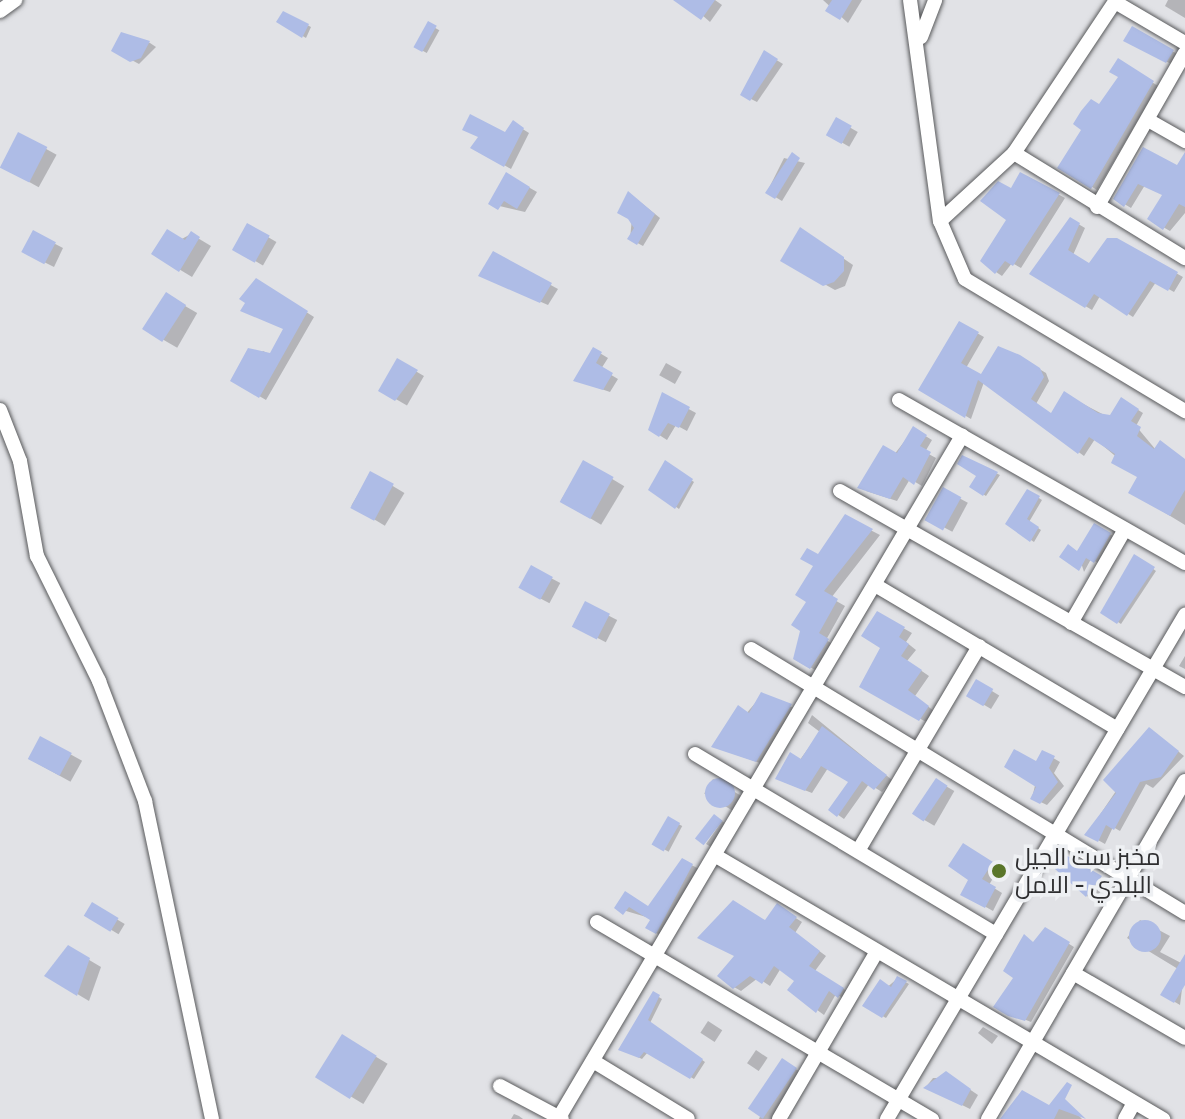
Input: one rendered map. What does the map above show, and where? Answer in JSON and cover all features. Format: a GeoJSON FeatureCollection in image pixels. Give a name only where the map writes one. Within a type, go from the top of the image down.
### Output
{"type":"FeatureCollection","features":[{"type":"Feature","properties":{"kind":"street"},"geometry":{"type":"LineString","coordinates":[[0,11],[15,0]]}},
{"type":"Feature","properties":{"kind":"street"},"geometry":{"type":"LineString","coordinates":[[910,0],[920,38],[940,221],[965,279],[1185,411]]}},
{"type":"Feature","properties":{"kind":"street"},"geometry":{"type":"LineString","coordinates":[[920,38],[935,0]]}},
{"type":"Feature","properties":{"kind":"street"},"geometry":{"type":"LineString","coordinates":[[940,221],[1014,153],[1115,1],[1185,43]]}},
{"type":"Feature","properties":{"kind":"street"},"geometry":{"type":"LineString","coordinates":[[1097,207],[1185,53]]}},
{"type":"Feature","properties":{"kind":"street"},"geometry":{"type":"LineString","coordinates":[[1148,120],[1185,141]]}},
{"type":"Feature","properties":{"kind":"street"},"geometry":{"type":"LineString","coordinates":[[1014,153],[1097,207],[1185,258]]}},
{"type":"Feature","properties":{"kind":"street"},"geometry":{"type":"LineString","coordinates":[[899,400],[1185,563]]}},
{"type":"Feature","properties":{"kind":"street"},"geometry":{"type":"LineString","coordinates":[[0,410],[20,461],[37,556],[99,681],[145,801],[212,1119]]}},
{"type":"Feature","properties":{"kind":"street"},"geometry":{"type":"LineString","coordinates":[[500,1086],[560,1119],[962,436]]}},
{"type":"Feature","properties":{"kind":"street"},"geometry":{"type":"LineString","coordinates":[[840,491],[1185,687]]}},
{"type":"Feature","properties":{"kind":"street"},"geometry":{"type":"LineString","coordinates":[[1071,623],[1125,529]]}},
{"type":"Feature","properties":{"kind":"street"},"geometry":{"type":"LineString","coordinates":[[875,585],[1118,729]]}},
{"type":"Feature","properties":{"kind":"street"},"geometry":{"type":"LineString","coordinates":[[887,1119],[1185,615]]}},
{"type":"Feature","properties":{"kind":"street"},"geometry":{"type":"LineString","coordinates":[[858,851],[979,646]]}},
{"type":"Feature","properties":{"kind":"street"},"geometry":{"type":"LineString","coordinates":[[751,649],[916,753],[1185,913]]}},
{"type":"Feature","properties":{"kind":"street"},"geometry":{"type":"LineString","coordinates":[[695,754],[996,934]]}},
{"type":"Feature","properties":{"kind":"street"},"geometry":{"type":"LineString","coordinates":[[988,1119],[1029,1044],[1185,782]]}},
{"type":"Feature","properties":{"kind":"street"},"geometry":{"type":"LineString","coordinates":[[716,856],[957,1002],[1163,1119]]}},
{"type":"Feature","properties":{"kind":"street"},"geometry":{"type":"LineString","coordinates":[[597,922],[932,1119]]}},
{"type":"Feature","properties":{"kind":"street"},"geometry":{"type":"LineString","coordinates":[[779,1119],[877,951]]}},
{"type":"Feature","properties":{"kind":"street"},"geometry":{"type":"LineString","coordinates":[[1073,973],[1185,1038]]}},
{"type":"Feature","properties":{"kind":"street"},"geometry":{"type":"LineString","coordinates":[[593,1061],[688,1119]]}},
{"type":"Feature","properties":{"kind":"street"},"geometry":{"type":"LineString","coordinates":[[1125,1119],[1134,1103]]}},
{"type":"Feature","properties":{"kind":"building"},"geometry":{"type":"Polygon","coordinates":[[[673,0],[715,0],[701,20],[673,0]]]}},
{"type":"Feature","properties":{"kind":"building"},"geometry":{"type":"Polygon","coordinates":[[[832,0],[852,0],[840,20],[825,11],[832,0]]]}},
{"type":"Feature","properties":{"kind":"building"},"geometry":{"type":"Polygon","coordinates":[[[283,11],[309,24],[302,38],[276,22],[283,11]]]}},
{"type":"Feature","properties":{"kind":"building"},"geometry":{"type":"Polygon","coordinates":[[[428,21],[437,26],[422,52],[413,47],[428,21]]]}},
{"type":"Feature","properties":{"kind":"building"},"geometry":{"type":"Polygon","coordinates":[[[1132,26],[1174,50],[1166,63],[1123,41],[1132,26]]]}},
{"type":"Feature","properties":{"kind":"building"},"geometry":{"type":"Polygon","coordinates":[[[121,32],[150,41],[141,58],[130,62],[111,51],[121,32]]]}},
{"type":"Feature","properties":{"kind":"building"},"geometry":{"type":"Polygon","coordinates":[[[764,50],[778,59],[750,101],[740,95],[764,50]]]}},
{"type":"Feature","properties":{"kind":"building"},"geometry":{"type":"Polygon","coordinates":[[[1118,58],[1154,81],[1091,189],[1057,168],[1081,130],[1073,124],[1081,111],[1091,99],[1099,104],[1118,77],[1109,72],[1118,58]]]}},
{"type":"Feature","properties":{"kind":"building"},"geometry":{"type":"Polygon","coordinates":[[[470,114],[505,132],[513,120],[524,128],[504,167],[470,148],[478,137],[462,130],[470,114]]]}},
{"type":"Feature","properties":{"kind":"building"},"geometry":{"type":"Polygon","coordinates":[[[836,117],[852,126],[842,144],[826,135],[836,117]]]}},
{"type":"Feature","properties":{"kind":"building"},"geometry":{"type":"Polygon","coordinates":[[[18,132],[47,147],[29,183],[0,168],[18,132]]]}},
{"type":"Feature","properties":{"kind":"building"},"geometry":{"type":"Polygon","coordinates":[[[1143,147],[1177,165],[1185,152],[1185,207],[1179,204],[1163,230],[1147,219],[1162,195],[1138,184],[1124,207],[1113,199],[1143,147]]]}},
{"type":"Feature","properties":{"kind":"building"},"geometry":{"type":"Polygon","coordinates":[[[792,152],[800,158],[775,199],[765,193],[792,152]]]}},
{"type":"Feature","properties":{"kind":"building"},"geometry":{"type":"Polygon","coordinates":[[[506,172],[530,187],[517,209],[504,201],[498,210],[488,204],[506,172]]]}},
{"type":"Feature","properties":{"kind":"building"},"geometry":{"type":"Polygon","coordinates":[[[1020,172],[1060,193],[1013,266],[1005,261],[995,274],[980,261],[1006,220],[980,201],[998,181],[1011,188],[1020,172]]]}},
{"type":"Feature","properties":{"kind":"building"},"geometry":{"type":"Polygon","coordinates":[[[628,191],[655,214],[637,245],[627,239],[634,228],[628,219],[617,213],[628,191]]]}},
{"type":"Feature","properties":{"kind":"building"},"geometry":{"type":"Polygon","coordinates":[[[1070,217],[1080,223],[1068,250],[1089,263],[1107,238],[1117,238],[1178,272],[1168,291],[1150,281],[1127,316],[1094,294],[1085,308],[1029,274],[1070,217]]]}},
{"type":"Feature","properties":{"kind":"building"},"geometry":{"type":"Polygon","coordinates":[[[247,223],[270,236],[255,263],[232,250],[247,223]]]}},
{"type":"Feature","properties":{"kind":"building"},"geometry":{"type":"Polygon","coordinates":[[[800,227],[844,257],[844,271],[834,282],[823,286],[780,261],[800,227]]]}},
{"type":"Feature","properties":{"kind":"building"},"geometry":{"type":"Polygon","coordinates":[[[167,229],[185,240],[191,231],[200,237],[179,272],[151,254],[167,229]]]}},
{"type":"Feature","properties":{"kind":"building"},"geometry":{"type":"Polygon","coordinates":[[[33,230],[56,242],[44,264],[21,252],[33,230]]]}},
{"type":"Feature","properties":{"kind":"building"},"geometry":{"type":"Polygon","coordinates":[[[493,251],[552,283],[540,303],[478,276],[493,251]]]}},
{"type":"Feature","properties":{"kind":"building"},"geometry":{"type":"Polygon","coordinates":[[[256,278],[308,311],[259,398],[230,381],[248,348],[270,353],[283,329],[240,311],[245,303],[239,299],[256,278]]]}},
{"type":"Feature","properties":{"kind":"building"},"geometry":{"type":"Polygon","coordinates":[[[166,292],[186,305],[162,342],[142,329],[166,292]]]}},
{"type":"Feature","properties":{"kind":"building"},"geometry":{"type":"Polygon","coordinates":[[[959,321],[979,332],[961,363],[981,374],[998,346],[1020,355],[1040,368],[1044,377],[1031,399],[1051,413],[1064,391],[1098,413],[1110,415],[1121,397],[1139,409],[1131,421],[1141,427],[1137,436],[1154,449],[1160,440],[1185,459],[1185,490],[1170,516],[1128,493],[1137,477],[1111,463],[1115,454],[1089,437],[1078,454],[978,380],[965,418],[918,390],[959,321]]]}},
{"type":"Feature","properties":{"kind":"building"},"geometry":{"type":"Polygon","coordinates":[[[593,347],[602,352],[596,363],[613,373],[603,390],[573,381],[593,347]]]}},
{"type":"Feature","properties":{"kind":"building"},"geometry":{"type":"Polygon","coordinates":[[[397,358],[418,370],[395,401],[378,391],[397,358]]]}},
{"type":"Feature","properties":{"kind":"building"},"geometry":{"type":"Polygon","coordinates":[[[662,392],[690,407],[679,428],[668,423],[659,437],[648,430],[662,392]]]}},
{"type":"Feature","properties":{"kind":"building"},"geometry":{"type":"Polygon","coordinates":[[[913,426],[927,435],[920,446],[931,452],[914,485],[903,477],[890,499],[857,488],[883,445],[897,453],[913,426]]]}},
{"type":"Feature","properties":{"kind":"building"},"geometry":{"type":"Polygon","coordinates":[[[962,455],[998,472],[983,496],[969,487],[976,476],[957,464],[962,455]]]}},
{"type":"Feature","properties":{"kind":"building"},"geometry":{"type":"Polygon","coordinates":[[[583,460],[614,477],[590,519],[560,502],[583,460]]]}},
{"type":"Feature","properties":{"kind":"building"},"geometry":{"type":"Polygon","coordinates":[[[665,460],[693,479],[675,509],[648,490],[665,460]]]}},
{"type":"Feature","properties":{"kind":"building"},"geometry":{"type":"Polygon","coordinates":[[[370,471],[394,484],[374,521],[350,508],[370,471]]]}},
{"type":"Feature","properties":{"kind":"building"},"geometry":{"type":"Polygon","coordinates":[[[943,487],[961,497],[943,530],[925,520],[943,487]]]}},
{"type":"Feature","properties":{"kind":"building"},"geometry":{"type":"Polygon","coordinates":[[[1027,489],[1040,496],[1027,519],[1039,527],[1030,542],[1005,524],[1027,489]]]}},
{"type":"Feature","properties":{"kind":"building"},"geometry":{"type":"Polygon","coordinates":[[[845,514],[873,529],[824,591],[838,599],[819,633],[829,639],[810,669],[793,659],[800,631],[791,625],[806,602],[795,595],[813,566],[800,559],[807,548],[818,554],[845,514]]]}},
{"type":"Feature","properties":{"kind":"building"},"geometry":{"type":"Polygon","coordinates":[[[1094,523],[1111,533],[1094,563],[1086,558],[1079,571],[1059,557],[1068,544],[1077,551],[1094,523]]]}},
{"type":"Feature","properties":{"kind":"building"},"geometry":{"type":"Polygon","coordinates":[[[1134,554],[1155,567],[1117,624],[1100,613],[1134,554]]]}},
{"type":"Feature","properties":{"kind":"building"},"geometry":{"type":"Polygon","coordinates":[[[531,565],[553,577],[540,600],[518,588],[531,565]]]}},
{"type":"Feature","properties":{"kind":"building"},"geometry":{"type":"Polygon","coordinates":[[[585,601],[610,614],[597,640],[572,627],[585,601]]]}},
{"type":"Feature","properties":{"kind":"building"},"geometry":{"type":"Polygon","coordinates":[[[877,611],[905,627],[899,637],[909,644],[901,656],[922,670],[908,690],[929,706],[919,721],[859,687],[880,648],[861,636],[877,611]]]}},
{"type":"Feature","properties":{"kind":"building"},"geometry":{"type":"Polygon","coordinates":[[[976,679],[993,689],[983,706],[966,696],[976,679]]]}},
{"type":"Feature","properties":{"kind":"building"},"geometry":{"type":"Polygon","coordinates":[[[761,692],[792,704],[756,762],[711,747],[738,705],[749,713],[761,692]]]}},
{"type":"Feature","properties":{"kind":"building"},"geometry":{"type":"Polygon","coordinates":[[[822,726],[887,775],[874,790],[862,781],[837,817],[828,810],[848,782],[821,766],[805,791],[775,779],[790,752],[801,759],[822,726]]]}},
{"type":"Feature","properties":{"kind":"building"},"geometry":{"type":"Polygon","coordinates":[[[1149,727],[1179,751],[1161,777],[1140,782],[1114,830],[1106,825],[1098,842],[1084,835],[1116,793],[1103,780],[1149,727]]]}},
{"type":"Feature","properties":{"kind":"building"},"geometry":{"type":"Polygon","coordinates":[[[40,736],[72,753],[60,776],[28,759],[40,736]]]}},
{"type":"Feature","properties":{"kind":"building"},"geometry":{"type":"Polygon","coordinates":[[[1014,749],[1036,761],[1042,750],[1055,756],[1049,768],[1058,782],[1040,804],[1030,799],[1036,787],[1004,767],[1014,749]]]}},
{"type":"Feature","properties":{"kind":"building"},"geometry":{"type":"Polygon","coordinates":[[[720,778],[731,782],[735,793],[731,804],[720,808],[709,804],[705,793],[709,782],[720,778]]]}},
{"type":"Feature","properties":{"kind":"building"},"geometry":{"type":"Polygon","coordinates":[[[936,778],[948,786],[924,821],[912,814],[936,778]]]}},
{"type":"Feature","properties":{"kind":"building"},"geometry":{"type":"Polygon","coordinates":[[[714,814],[723,821],[704,845],[695,838],[714,814]]]}},
{"type":"Feature","properties":{"kind":"building"},"geometry":{"type":"Polygon","coordinates":[[[668,816],[680,823],[664,852],[652,845],[668,816]]]}},
{"type":"Feature","properties":{"kind":"building"},"geometry":{"type":"Polygon","coordinates":[[[963,843],[993,862],[982,879],[996,887],[985,908],[960,895],[968,880],[948,866],[963,843]]]}},
{"type":"Feature","properties":{"kind":"building"},"geometry":{"type":"Polygon","coordinates":[[[1064,854],[1102,876],[1086,897],[1055,869],[1064,854]]]}},
{"type":"Feature","properties":{"kind":"building"},"geometry":{"type":"Polygon","coordinates":[[[682,858],[693,864],[656,934],[645,928],[650,920],[629,907],[623,915],[614,908],[625,891],[648,906],[682,858]]]}},
{"type":"Feature","properties":{"kind":"building"},"geometry":{"type":"Polygon","coordinates":[[[733,900],[765,920],[777,903],[797,917],[789,927],[820,951],[809,966],[844,988],[838,998],[829,991],[816,1013],[787,990],[794,981],[774,966],[762,984],[750,976],[733,989],[717,976],[734,956],[697,938],[733,900]]]}},
{"type":"Feature","properties":{"kind":"building"},"geometry":{"type":"Polygon","coordinates":[[[92,902],[119,918],[110,932],[84,916],[92,902]]]}},
{"type":"Feature","properties":{"kind":"building"},"geometry":{"type":"Polygon","coordinates":[[[1145,920],[1157,924],[1161,936],[1157,948],[1145,952],[1133,948],[1129,936],[1133,924],[1145,920]]]}},
{"type":"Feature","properties":{"kind":"building"},"geometry":{"type":"Polygon","coordinates":[[[1045,927],[1070,942],[1025,1021],[1008,1016],[993,1007],[1013,978],[1003,971],[1024,934],[1033,942],[1045,927]]]}},
{"type":"Feature","properties":{"kind":"building"},"geometry":{"type":"Polygon","coordinates":[[[68,945],[90,958],[77,996],[44,976],[68,945]]]}},
{"type":"Feature","properties":{"kind":"building"},"geometry":{"type":"Polygon","coordinates":[[[1185,954],[1185,985],[1174,1003],[1160,995],[1185,954]]]}},
{"type":"Feature","properties":{"kind":"building"},"geometry":{"type":"Polygon","coordinates":[[[897,976],[907,981],[882,1018],[862,1006],[880,979],[891,987],[897,976]]]}},
{"type":"Feature","properties":{"kind":"building"},"geometry":{"type":"Polygon","coordinates":[[[653,991],[660,995],[648,1020],[703,1059],[690,1079],[644,1052],[639,1058],[618,1050],[653,991]]]}},
{"type":"Feature","properties":{"kind":"building"},"geometry":{"type":"Polygon","coordinates":[[[342,1034],[377,1056],[350,1099],[315,1077],[342,1034]]]}},
{"type":"Feature","properties":{"kind":"building"},"geometry":{"type":"Polygon","coordinates":[[[782,1058],[797,1068],[763,1119],[748,1109],[782,1058]]]}},
{"type":"Feature","properties":{"kind":"building"},"geometry":{"type":"Polygon","coordinates":[[[946,1071],[971,1089],[962,1106],[923,1088],[946,1071]]]}},
{"type":"Feature","properties":{"kind":"building"},"geometry":{"type":"Polygon","coordinates":[[[1067,1082],[1072,1085],[1065,1099],[1086,1119],[1059,1109],[1054,1119],[1000,1119],[1022,1090],[1049,1105],[1067,1082]]]}},
{"type":"Feature","properties":{"kind":"place","name":"مخبز ست الجيل البلدي - الامل"},"geometry":{"type":"Point","coordinates":[999,871]}}]}
